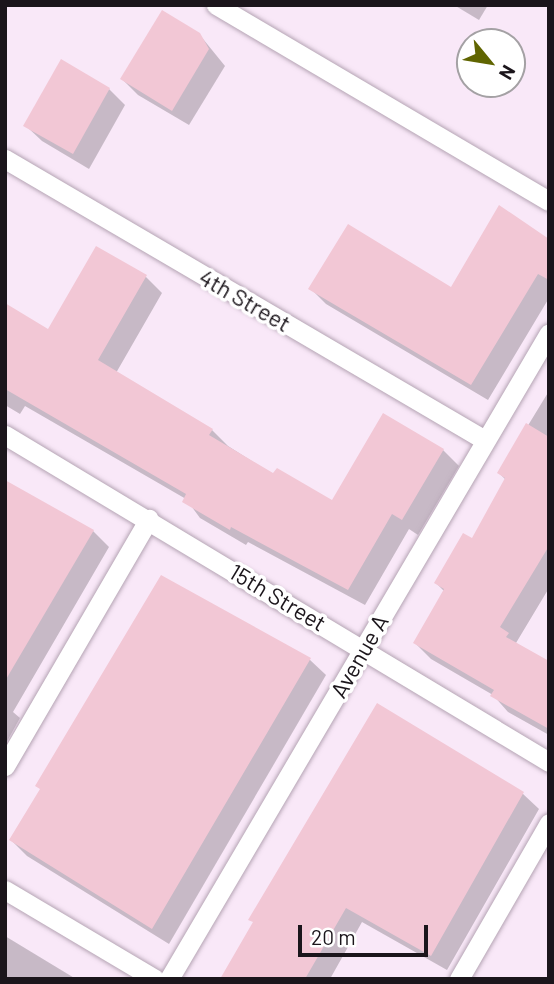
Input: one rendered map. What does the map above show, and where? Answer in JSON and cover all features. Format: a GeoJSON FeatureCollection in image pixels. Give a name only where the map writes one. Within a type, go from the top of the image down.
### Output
{"type":"FeatureCollection","features":[{"type":"Feature","properties":{"kind":"lane"},"geometry":{"type":"LineString","coordinates":[[216,5],[549,201]]}},
{"type":"Feature","properties":{"kind":"lane","name":"4th Street"},"geometry":{"type":"LineString","coordinates":[[5,159],[485,440]]}},
{"type":"Feature","properties":{"kind":"lane","name":"Avenue A"},"geometry":{"type":"LineString","coordinates":[[169,979],[549,332]]}},
{"type":"Feature","properties":{"kind":"lane","name":"15th Street"},"geometry":{"type":"LineString","coordinates":[[5,435],[149,519],[361,652],[549,762]]}},
{"type":"Feature","properties":{"kind":"lane"},"geometry":{"type":"LineString","coordinates":[[5,766],[149,519]]}},
{"type":"Feature","properties":{"kind":"lane"},"geometry":{"type":"LineString","coordinates":[[459,979],[549,823]]}},
{"type":"Feature","properties":{"kind":"lane"},"geometry":{"type":"LineString","coordinates":[[5,890],[155,979]]}},
{"type":"Feature","properties":{"kind":"building"},"geometry":{"type":"Polygon","coordinates":[[[162,10],[200,33],[209,49],[172,111],[120,79],[162,10]]]}},
{"type":"Feature","properties":{"kind":"building"},"geometry":{"type":"Polygon","coordinates":[[[61,59],[110,88],[73,154],[23,126],[61,59]]]}},
{"type":"Feature","properties":{"kind":"building"},"geometry":{"type":"Polygon","coordinates":[[[499,205],[549,239],[549,280],[538,274],[471,385],[308,289],[348,224],[451,287],[499,205]]]}},
{"type":"Feature","properties":{"kind":"building"},"geometry":{"type":"Polygon","coordinates":[[[96,246],[147,275],[98,360],[213,429],[209,435],[273,473],[277,468],[332,500],[383,413],[444,449],[402,520],[392,514],[348,590],[231,527],[230,530],[182,502],[186,494],[5,389],[5,303],[48,329],[96,246]]]}},
{"type":"Feature","properties":{"kind":"building"},"geometry":{"type":"Polygon","coordinates":[[[526,423],[549,437],[549,546],[500,627],[509,633],[506,637],[549,661],[549,729],[490,696],[494,690],[413,643],[444,589],[434,583],[463,533],[472,538],[505,478],[497,473],[526,423]]]}},
{"type":"Feature","properties":{"kind":"building"},"geometry":{"type":"Polygon","coordinates":[[[5,480],[94,530],[5,681],[5,480]]]}},
{"type":"Feature","properties":{"kind":"building"},"geometry":{"type":"Polygon","coordinates":[[[161,575],[311,658],[152,929],[9,840],[40,789],[35,786],[161,575]]]}},
{"type":"Feature","properties":{"kind":"building"},"geometry":{"type":"Polygon","coordinates":[[[377,703],[524,792],[431,956],[346,908],[305,979],[220,979],[253,922],[248,920],[377,703]]]}}]}
